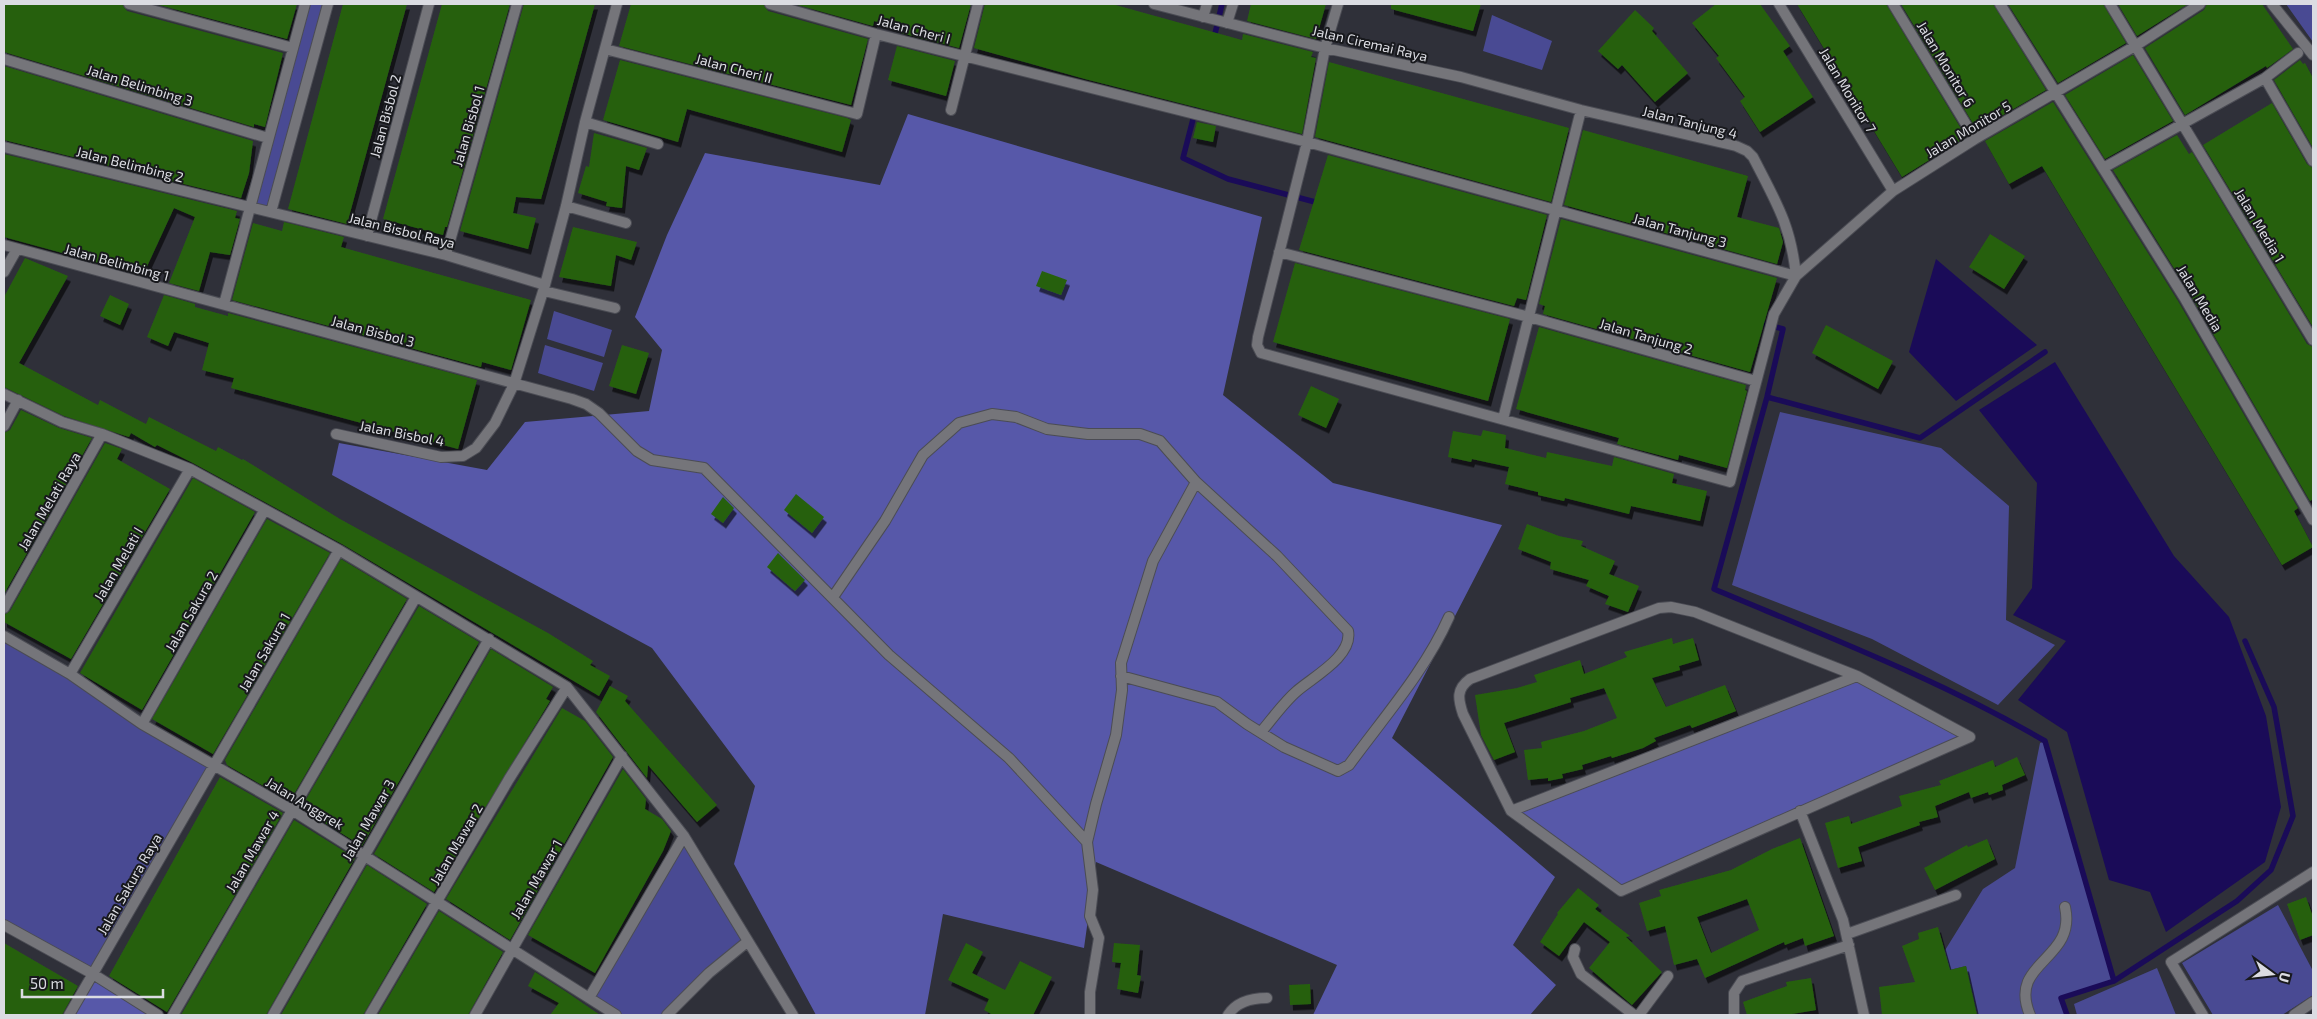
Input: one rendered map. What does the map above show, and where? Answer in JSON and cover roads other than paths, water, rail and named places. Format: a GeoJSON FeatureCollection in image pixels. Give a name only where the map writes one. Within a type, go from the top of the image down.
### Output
{"type":"FeatureCollection","features":[{"type":"Feature","properties":{"kind":"street"},"geometry":{"type":"LineString","coordinates":[[129,4],[293,48]]}},
{"type":"Feature","properties":{"kind":"street"},"geometry":{"type":"LineString","coordinates":[[224,304],[305,4]]}},
{"type":"Feature","properties":{"kind":"street"},"geometry":{"type":"LineString","coordinates":[[271,212],[328,4]]}},
{"type":"Feature","properties":{"kind":"street","name":"Jalan Bisbol 2"},"geometry":{"type":"LineString","coordinates":[[367,236],[429,4]]}},
{"type":"Feature","properties":{"kind":"street","name":"Jalan Bisbol 1"},"geometry":{"type":"LineString","coordinates":[[446,255],[517,4]]}},
{"type":"Feature","properties":{"kind":"street","name":"Jalan Bisbol 4"},"geometry":{"type":"LineString","coordinates":[[336,434],[441,457],[463,456],[476,448],[495,424],[514,384],[544,288],[566,206],[584,122],[616,4]]}},
{"type":"Feature","properties":{"kind":"street","name":"Jalan Cheri I"},"geometry":{"type":"LineString","coordinates":[[770,4],[964,57],[1307,142]]}},
{"type":"Feature","properties":{"kind":"street"},"geometry":{"type":"LineString","coordinates":[[951,110],[978,4]]}},
{"type":"Feature","properties":{"kind":"street","name":"Jalan Ciremai Raya"},"geometry":{"type":"LineString","coordinates":[[1154,4],[1325,48],[1461,77],[1581,110]]}},
{"type":"Feature","properties":{"kind":"street"},"geometry":{"type":"LineString","coordinates":[[1206,18],[1207,4]]}},
{"type":"Feature","properties":{"kind":"street"},"geometry":{"type":"LineString","coordinates":[[1225,22],[1233,4]]}},
{"type":"Feature","properties":{"kind":"street"},"geometry":{"type":"LineString","coordinates":[[1338,4],[1325,48],[1307,142],[1258,337],[1257,344],[1261,353],[1503,419],[1581,110]]}},
{"type":"Feature","properties":{"kind":"street","name":"Jalan Monitor 7"},"geometry":{"type":"LineString","coordinates":[[1779,4],[1893,191]]}},
{"type":"Feature","properties":{"kind":"street","name":"Jalan Monitor 6"},"geometry":{"type":"LineString","coordinates":[[1893,4],[1975,139]]}},
{"type":"Feature","properties":{"kind":"street","name":"Jalan Media"},"geometry":{"type":"LineString","coordinates":[[2000,4],[2189,305],[2313,518]]}},
{"type":"Feature","properties":{"kind":"street","name":"Jalan Media 1"},"geometry":{"type":"LineString","coordinates":[[2110,4],[2313,340]]}},
{"type":"Feature","properties":{"kind":"street","name":"Jalan Monitor 5"},"geometry":{"type":"LineString","coordinates":[[1503,419],[1730,482],[1774,314],[1796,276],[1893,191],[1975,139],[2135,46],[2200,4]]}},
{"type":"Feature","properties":{"kind":"street"},"geometry":{"type":"LineString","coordinates":[[2272,4],[2313,56]]}},
{"type":"Feature","properties":{"kind":"street","name":"Jalan Cheri II"},"geometry":{"type":"LineString","coordinates":[[604,49],[857,114],[876,34]]}},
{"type":"Feature","properties":{"kind":"street"},"geometry":{"type":"LineString","coordinates":[[2103,168],[2184,125],[2265,78],[2298,53]]}},
{"type":"Feature","properties":{"kind":"street","name":"Jalan Belimbing 3"},"geometry":{"type":"LineString","coordinates":[[4,59],[268,138]]}},
{"type":"Feature","properties":{"kind":"street"},"geometry":{"type":"LineString","coordinates":[[2265,78],[2313,161]]}},
{"type":"Feature","properties":{"kind":"street","name":"Jalan Tanjung 4"},"geometry":{"type":"LineString","coordinates":[[1581,110],[1736,146],[1747,151],[1753,157],[1782,213],[1791,238],[1796,276]]}},
{"type":"Feature","properties":{"kind":"street"},"geometry":{"type":"LineString","coordinates":[[584,122],[658,144]]}},
{"type":"Feature","properties":{"kind":"street","name":"Jalan Tanjung 3"},"geometry":{"type":"LineString","coordinates":[[1307,142],[1796,276]]}},
{"type":"Feature","properties":{"kind":"street","name":"Jalan Belimbing 2"},"geometry":{"type":"LineString","coordinates":[[4,147],[250,208]]}},
{"type":"Feature","properties":{"kind":"street"},"geometry":{"type":"LineString","coordinates":[[566,206],[626,223]]}},
{"type":"Feature","properties":{"kind":"street","name":"Jalan Bisbol Raya"},"geometry":{"type":"LineString","coordinates":[[250,208],[446,255],[544,288],[615,308]]}},
{"type":"Feature","properties":{"kind":"street","name":"Jalan Belimbing 1"},"geometry":{"type":"LineString","coordinates":[[4,246],[224,304]]}},
{"type":"Feature","properties":{"kind":"street"},"geometry":{"type":"LineString","coordinates":[[4,272],[17,249]]}},
{"type":"Feature","properties":{"kind":"street","name":"Jalan Tanjung 2"},"geometry":{"type":"LineString","coordinates":[[1279,252],[1529,317],[1756,381]]}},
{"type":"Feature","properties":{"kind":"street","name":"Jalan Bisbol 3"},"geometry":{"type":"LineString","coordinates":[[224,304],[586,404],[599,413],[637,451],[652,460],[704,468],[903,668],[1009,758],[1087,842]]}},
{"type":"Feature","properties":{"kind":"street"},"geometry":{"type":"LineString","coordinates":[[4,394],[62,422],[102,434],[190,469],[264,511],[339,550],[567,687],[684,836],[726,902],[747,942],[793,1015]]}},
{"type":"Feature","properties":{"kind":"street"},"geometry":{"type":"LineString","coordinates":[[4,426],[18,400]]}},
{"type":"Feature","properties":{"kind":"street"},"geometry":{"type":"LineString","coordinates":[[833,598],[885,521],[923,455],[959,423],[992,414],[1016,417],[1055,430],[1088,434],[1140,434],[1160,441],[1196,482],[1278,556],[1348,632],[1349,638],[1345,649],[1296,692],[1261,732]]}},
{"type":"Feature","properties":{"kind":"street","name":"Jalan Melati Raya"},"geometry":{"type":"LineString","coordinates":[[4,608],[102,434]]}},
{"type":"Feature","properties":{"kind":"street","name":"Jalan Melati I"},"geometry":{"type":"LineString","coordinates":[[70,674],[190,469]]}},
{"type":"Feature","properties":{"kind":"street"},"geometry":{"type":"LineString","coordinates":[[1090,1015],[1090,992],[1099,938],[1090,916],[1093,890],[1087,842],[1116,735],[1122,690],[1121,676],[1124,650],[1153,561],[1196,482]]}},
{"type":"Feature","properties":{"kind":"street","name":"Jalan Sakura 2"},"geometry":{"type":"LineString","coordinates":[[142,724],[264,511]]}},
{"type":"Feature","properties":{"kind":"street","name":"Jalan Sakura 1"},"geometry":{"type":"LineString","coordinates":[[213,767],[339,550]]}},
{"type":"Feature","properties":{"kind":"street","name":"Jalan Mawar 4"},"geometry":{"type":"LineString","coordinates":[[173,1015],[416,597]]}},
{"type":"Feature","properties":{"kind":"street"},"geometry":{"type":"LineString","coordinates":[[1671,607],[1695,612],[1858,676],[1970,737],[1621,891],[1510,811],[1459,702],[1462,684],[1470,679],[1658,608],[1671,607]]}},
{"type":"Feature","properties":{"kind":"street"},"geometry":{"type":"LineString","coordinates":[[1121,676],[1217,702],[1293,751],[1338,771],[1344,770],[1423,666],[1435,647],[1449,617]]}},
{"type":"Feature","properties":{"kind":"street","name":"Jalan Anggrek"},"geometry":{"type":"LineString","coordinates":[[4,636],[70,674],[142,724],[213,767],[292,810],[437,904],[616,1015]]}},
{"type":"Feature","properties":{"kind":"street","name":"Jalan Mawar 3"},"geometry":{"type":"LineString","coordinates":[[273,1015],[488,639]]}},
{"type":"Feature","properties":{"kind":"street"},"geometry":{"type":"LineString","coordinates":[[1510,811],[1858,676]]}},
{"type":"Feature","properties":{"kind":"street","name":"Jalan Mawar 2"},"geometry":{"type":"LineString","coordinates":[[370,1015],[509,779],[567,687]]}},
{"type":"Feature","properties":{"kind":"street","name":"Jalan Mawar 1"},"geometry":{"type":"LineString","coordinates":[[475,1015],[622,756]]}},
{"type":"Feature","properties":{"kind":"street","name":"Jalan Sakura Raya"},"geometry":{"type":"LineString","coordinates":[[70,1015],[213,767]]}},
{"type":"Feature","properties":{"kind":"street"},"geometry":{"type":"LineString","coordinates":[[1800,811],[1837,901],[1850,945],[1864,1015]]}},
{"type":"Feature","properties":{"kind":"street"},"geometry":{"type":"LineString","coordinates":[[589,998],[684,836]]}},
{"type":"Feature","properties":{"kind":"street"},"geometry":{"type":"LineString","coordinates":[[2203,1015],[2171,962],[2313,872]]}},
{"type":"Feature","properties":{"kind":"street"},"geometry":{"type":"LineString","coordinates":[[1847,934],[1956,895]]}},
{"type":"Feature","properties":{"kind":"street"},"geometry":{"type":"LineString","coordinates":[[2030,1015],[2026,1005],[2025,990],[2031,973],[2054,953],[2065,934],[2068,921],[2065,908]]}},
{"type":"Feature","properties":{"kind":"street"},"geometry":{"type":"LineString","coordinates":[[4,925],[94,974],[158,1015]]}},
{"type":"Feature","properties":{"kind":"street"},"geometry":{"type":"LineString","coordinates":[[667,1015],[709,974],[747,942]]}},
{"type":"Feature","properties":{"kind":"street"},"geometry":{"type":"LineString","coordinates":[[1734,1015],[1734,993],[1742,981],[1850,945]]}},
{"type":"Feature","properties":{"kind":"street"},"geometry":{"type":"LineString","coordinates":[[1575,949],[1572,957],[1581,974],[1634,1015]]}},
{"type":"Feature","properties":{"kind":"street"},"geometry":{"type":"LineString","coordinates":[[1639,1015],[1668,976]]}},
{"type":"Feature","properties":{"kind":"street"},"geometry":{"type":"LineString","coordinates":[[1228,1015],[1232,1009],[1244,1001],[1253,998],[1267,998]]}},
{"type":"Feature","properties":{"kind":"street"},"geometry":{"type":"LineString","coordinates":[[2294,1015],[2313,1002]]}},
{"type":"Feature","properties":{"kind":"waterway"},"geometry":{"type":"LineString","coordinates":[[1214,38],[1222,4]]}},
{"type":"Feature","properties":{"kind":"waterway"},"geometry":{"type":"LineString","coordinates":[[1198,100],[1183,158],[1228,179],[1319,203]]}},
{"type":"Feature","properties":{"kind":"waterway"},"geometry":{"type":"LineString","coordinates":[[1757,322],[1783,329],[1767,397],[1714,589],[1924,678],[2045,741],[2114,981],[2061,998],[2067,1015]]}},
{"type":"Feature","properties":{"kind":"waterway"},"geometry":{"type":"LineString","coordinates":[[1767,397],[1920,438],[2045,352]]}},
{"type":"Feature","properties":{"kind":"waterway"},"geometry":{"type":"LineString","coordinates":[[2114,981],[2237,901],[2271,870],[2293,816],[2274,707],[2245,641]]}}]}
